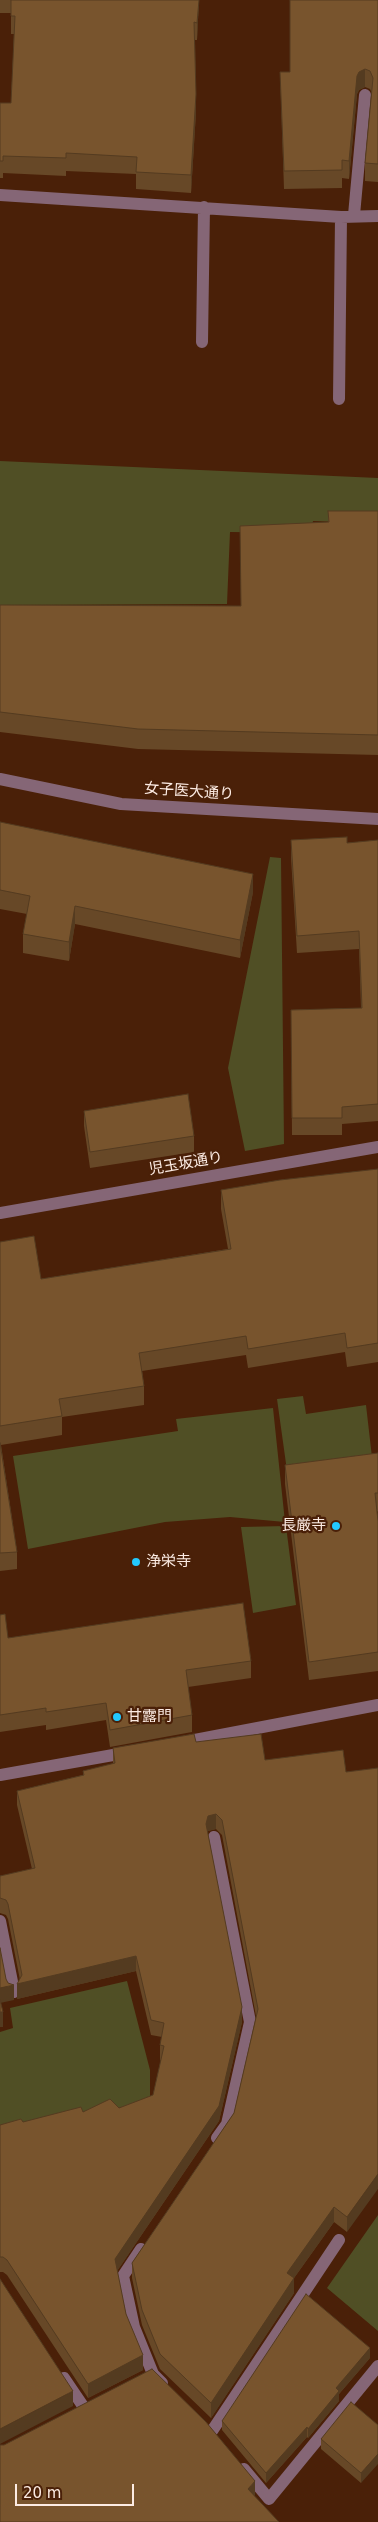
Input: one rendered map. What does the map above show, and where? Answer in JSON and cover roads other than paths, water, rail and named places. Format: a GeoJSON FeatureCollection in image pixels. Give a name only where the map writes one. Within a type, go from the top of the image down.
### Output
{"type":"FeatureCollection","features":[{"type":"Feature","properties":{"kind":"street"},"geometry":{"type":"LineString","coordinates":[[354,215],[365,95]]}},
{"type":"Feature","properties":{"kind":"street"},"geometry":{"type":"LineString","coordinates":[[0,196],[341,216],[378,216]]}},
{"type":"Feature","properties":{"kind":"street"},"geometry":{"type":"LineString","coordinates":[[202,342],[204,207]]}},
{"type":"Feature","properties":{"kind":"street"},"geometry":{"type":"LineString","coordinates":[[340,399],[341,216]]}},
{"type":"Feature","properties":{"kind":"street","name":"女子医大通り"},"geometry":{"type":"LineString","coordinates":[[0,779],[121,804],[378,818]]}},
{"type":"Feature","properties":{"kind":"street","name":"児玉坂通り"},"geometry":{"type":"LineString","coordinates":[[0,1213],[378,1147]]}},
{"type":"Feature","properties":{"kind":"street"},"geometry":{"type":"LineString","coordinates":[[169,1745],[378,1705]]}},
{"type":"Feature","properties":{"kind":"street"},"geometry":{"type":"LineString","coordinates":[[0,1774],[143,1750]]}},
{"type":"Feature","properties":{"kind":"street"},"geometry":{"type":"LineString","coordinates":[[210,2148],[227,2124],[250,2022],[214,1837]]}},
{"type":"Feature","properties":{"kind":"street"},"geometry":{"type":"LineString","coordinates":[[0,1921],[14,1992]]}},
{"type":"Feature","properties":{"kind":"street"},"geometry":{"type":"LineString","coordinates":[[150,2236],[123,2276],[134,2327],[149,2376],[173,2393]]}},
{"type":"Feature","properties":{"kind":"street"},"geometry":{"type":"LineString","coordinates":[[221,2442],[209,2428],[339,2240]]}},
{"type":"Feature","properties":{"kind":"street"},"geometry":{"type":"LineString","coordinates":[[233,2456],[269,2499],[378,2366]]}},
{"type":"Feature","properties":{"kind":"street"},"geometry":{"type":"LineString","coordinates":[[58,2368],[85,2409]]}},
{"type":"Feature","properties":{"kind":"place","name":"長厳寺"},"geometry":{"type":"Point","coordinates":[336,1526]}},
{"type":"Feature","properties":{"kind":"place","name":"浄栄寺"},"geometry":{"type":"Point","coordinates":[136,1562]}},
{"type":"Feature","properties":{"kind":"place","name":"甘露門"},"geometry":{"type":"Point","coordinates":[117,1717]}}]}
